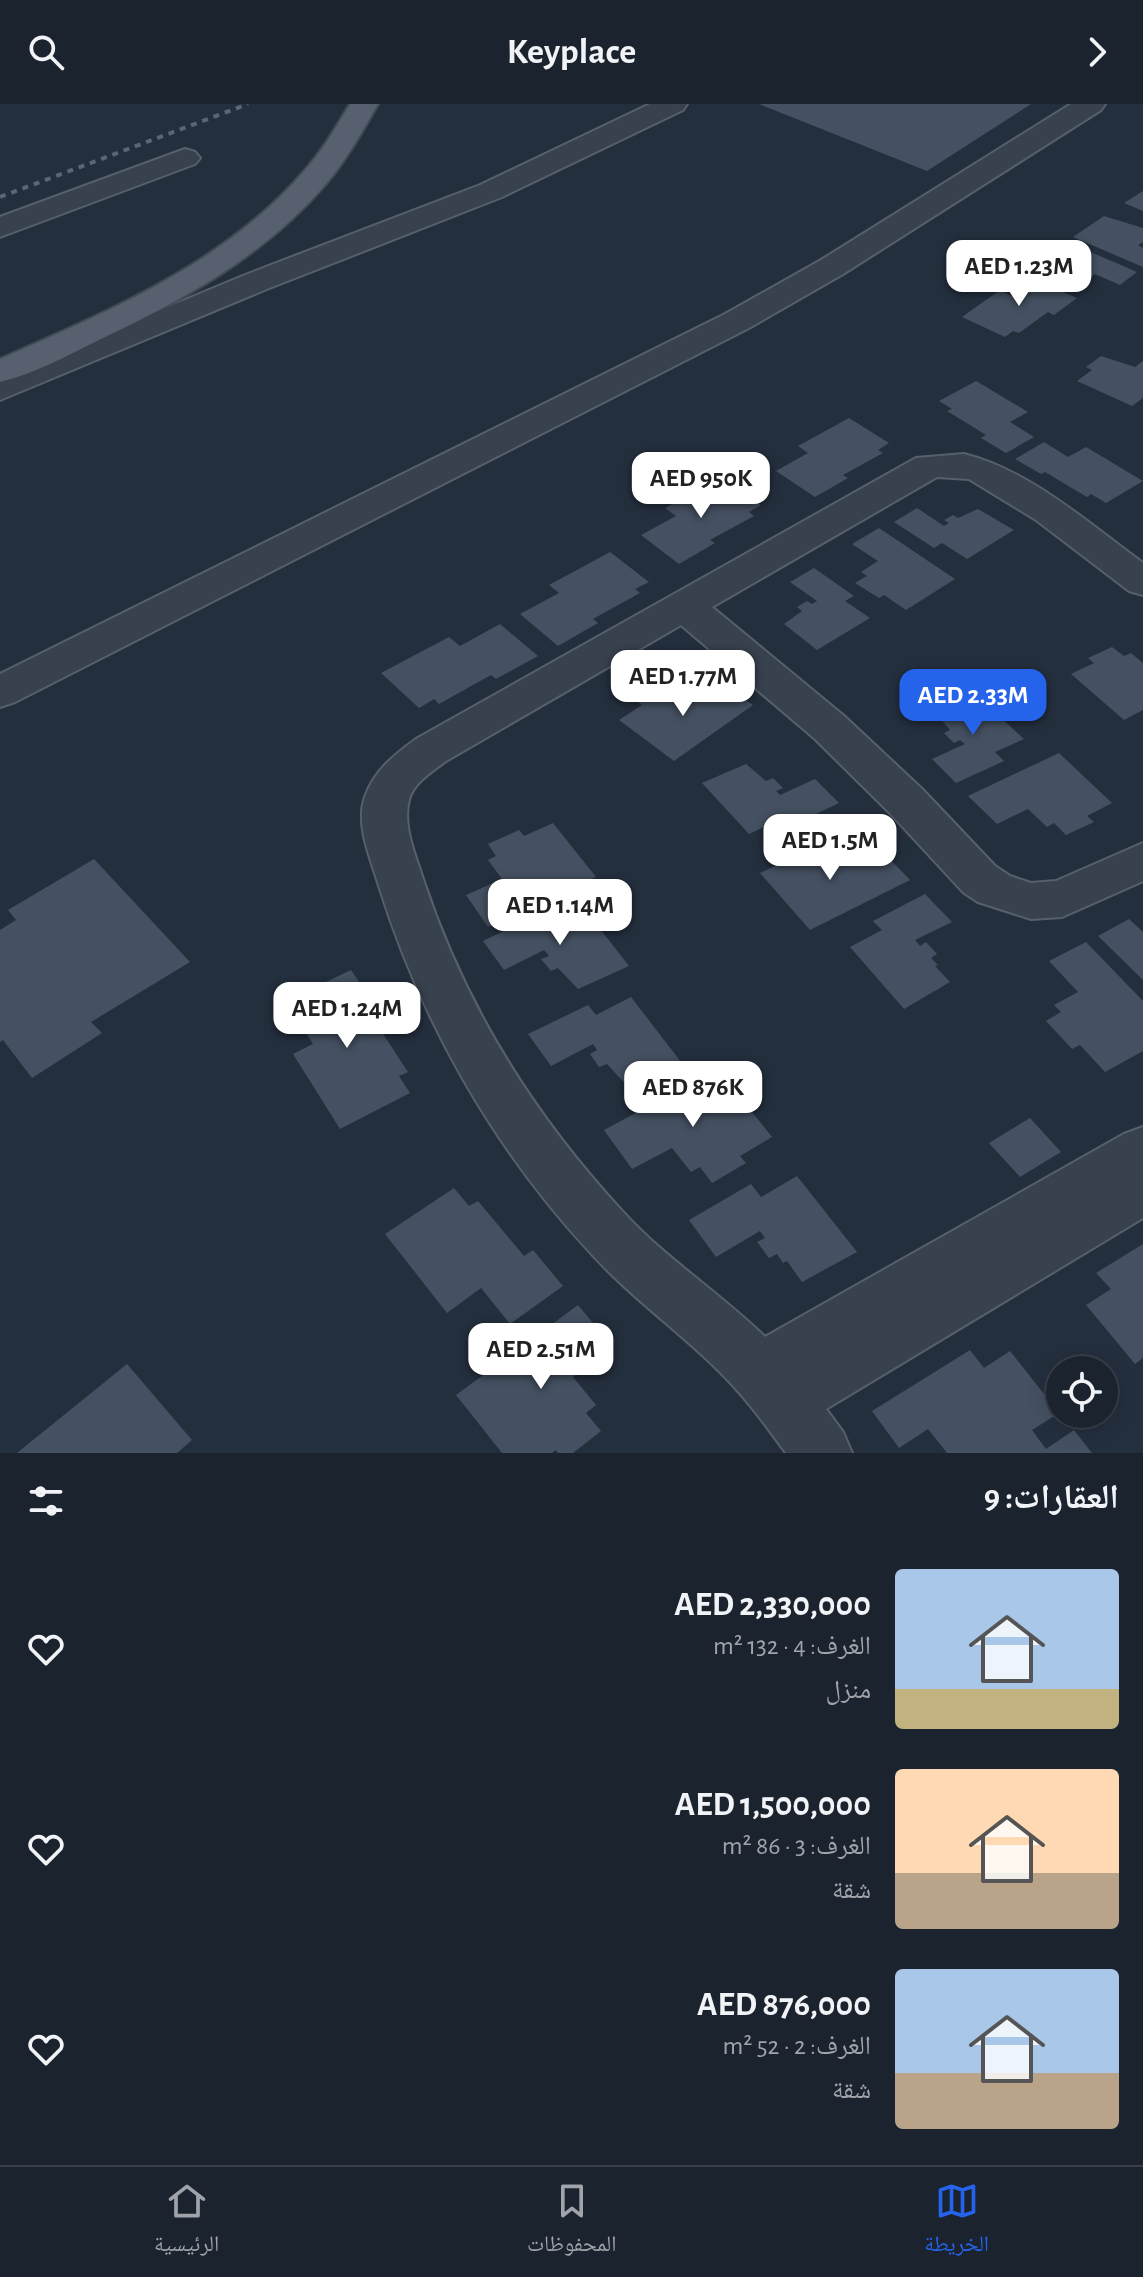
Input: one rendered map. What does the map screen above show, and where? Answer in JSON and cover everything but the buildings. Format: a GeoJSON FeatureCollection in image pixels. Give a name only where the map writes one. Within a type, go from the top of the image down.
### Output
{"type":"FeatureCollection","features":[{"type":"Feature","properties":{"kind":"main road"},"geometry":{"type":"LineString","coordinates":[[0,372],[138,309],[244,244],[279,215],[315,178],[364,104]]}},
{"type":"Feature","properties":{"kind":"street"},"geometry":{"type":"LineString","coordinates":[[0,390],[256,282],[513,181],[673,104]]}},
{"type":"Feature","properties":{"kind":"street"},"geometry":{"type":"LineString","coordinates":[[0,692],[737,321],[832,267],[1091,104]]}},
{"type":"Feature","properties":{"kind":"street"},"geometry":{"type":"LineString","coordinates":[[0,228],[185,158]]}},
{"type":"Feature","properties":{"kind":"street"},"geometry":{"type":"LineString","coordinates":[[0,405],[367,249],[400,226]]}},
{"type":"Feature","properties":{"kind":"street"},"geometry":{"type":"LineString","coordinates":[[822,1453],[772,1387],[608,1234],[551,1168],[505,1104],[453,1014],[415,927],[383,824],[384,802],[393,782],[409,764],[916,471],[946,464],[982,471],[1049,512],[1143,582]]}},
{"type":"Feature","properties":{"kind":"street"},"geometry":{"type":"LineString","coordinates":[[682,604],[829,727],[906,801],[979,879],[994,889],[1031,901],[1062,899],[1143,861]]}},
{"type":"Feature","properties":{"kind":"street"},"geometry":{"type":"LineString","coordinates":[[772,1387],[1143,1150]]}},
{"type":"Feature","properties":{"kind":"street"},"geometry":{"type":"LineString","coordinates":[[772,1387],[1143,1190]]}},
{"type":"Feature","properties":{"kind":"railway"},"geometry":{"type":"LineString","coordinates":[[0,197],[248,104]]}}]}
